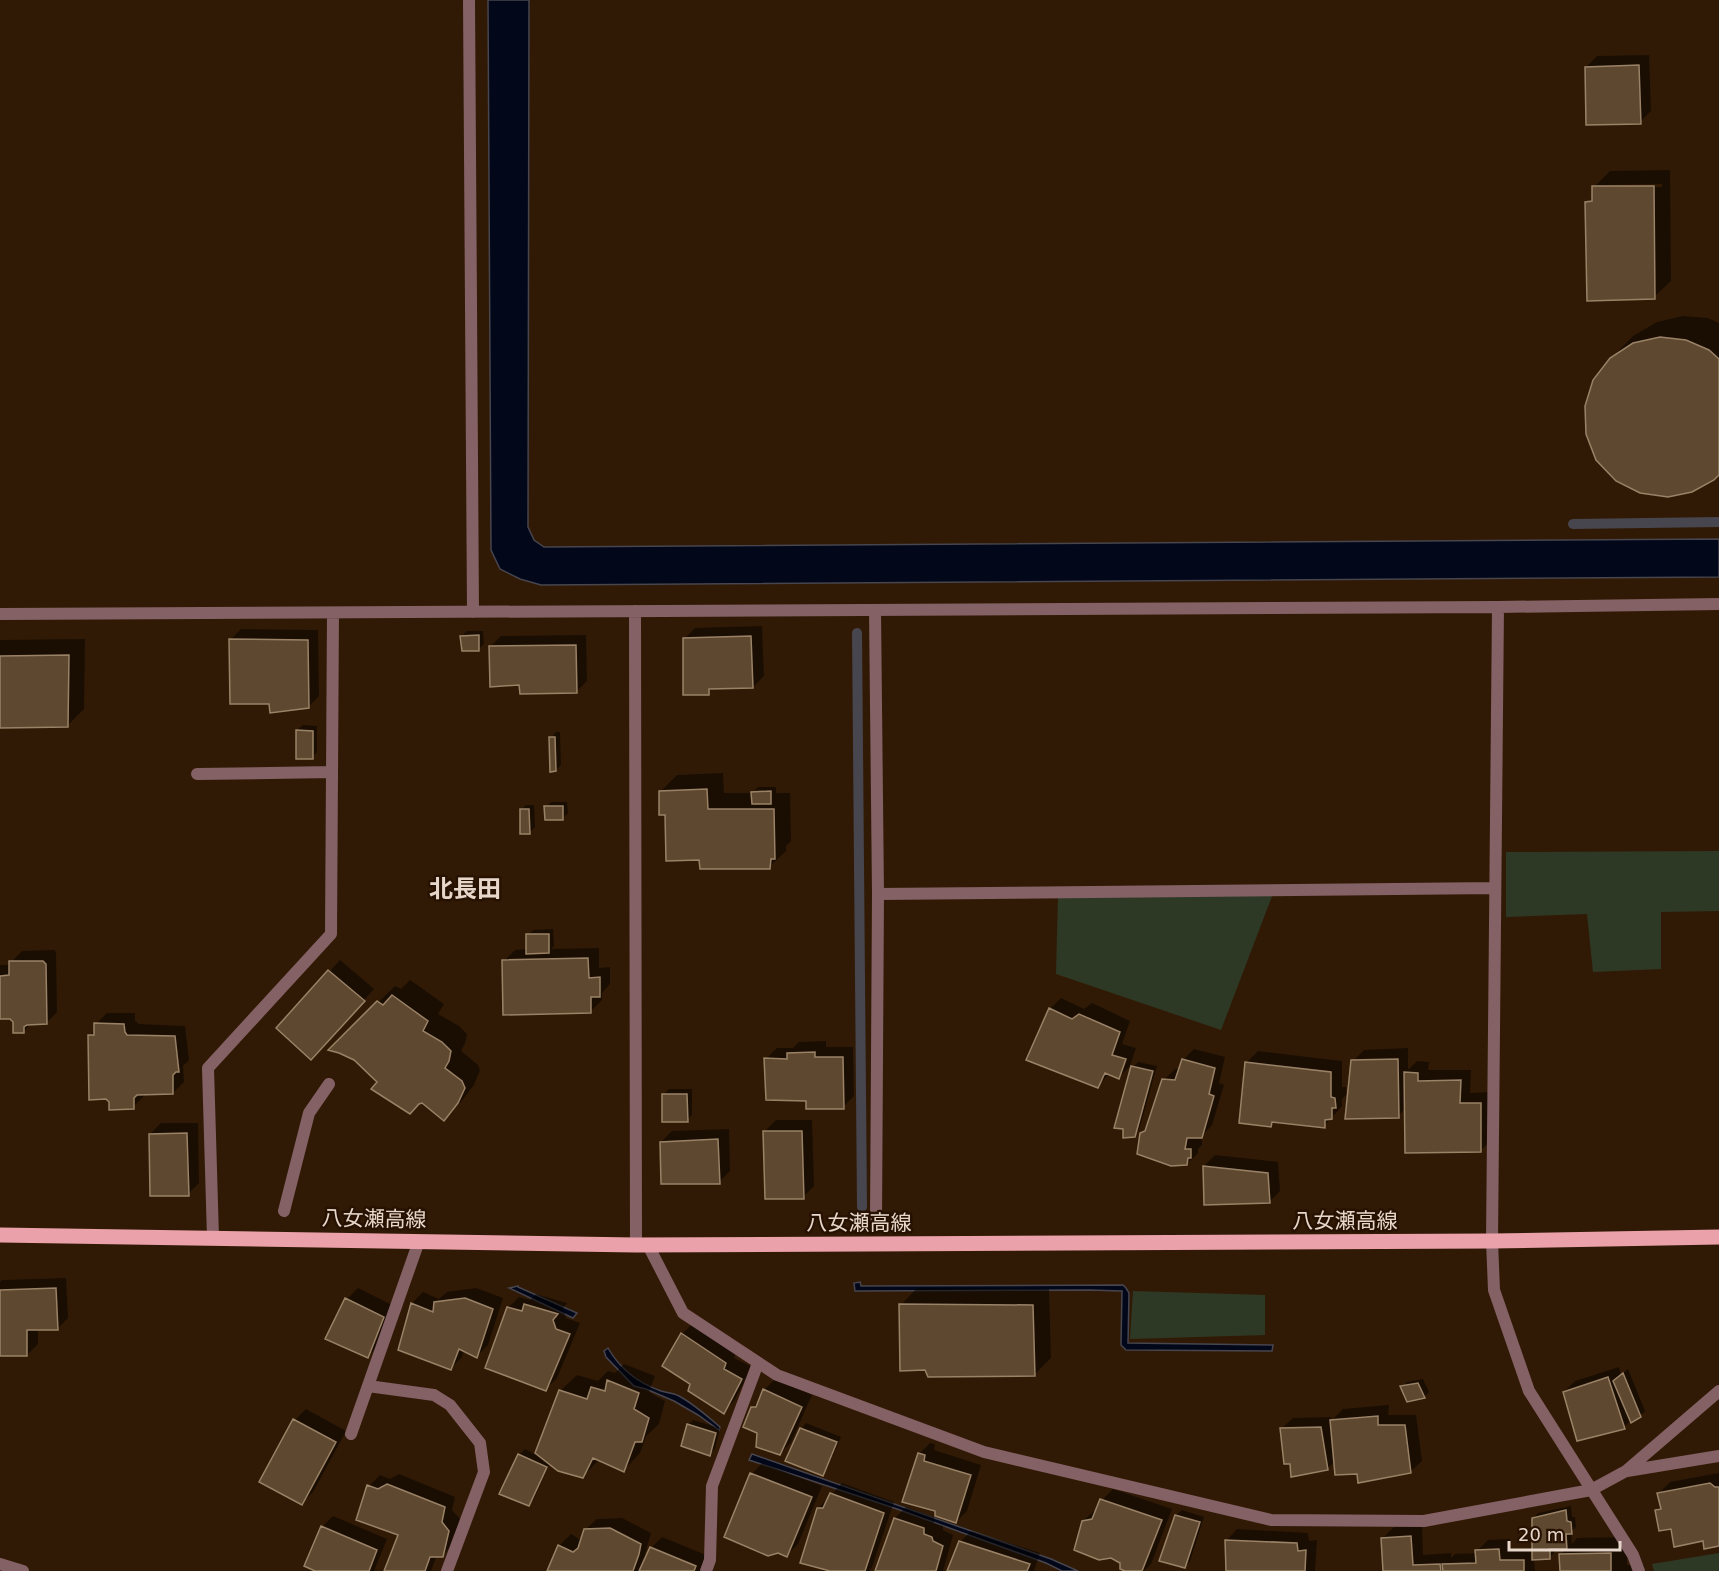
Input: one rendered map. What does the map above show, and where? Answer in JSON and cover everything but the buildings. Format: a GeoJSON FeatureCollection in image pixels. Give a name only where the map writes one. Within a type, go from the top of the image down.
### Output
{"type":"FeatureCollection","features":[{"type":"Feature","properties":{"kind":"main road","name":"八女瀬高線"},"geometry":{"type":"LineString","coordinates":[[0,1235],[642,1245],[1492,1241],[1719,1237]]}},
{"type":"Feature","properties":{"kind":"street"},"geometry":{"type":"LineString","coordinates":[[469,0],[473,612]]}},
{"type":"Feature","properties":{"kind":"street"},"geometry":{"type":"LineString","coordinates":[[0,614],[1719,604]]}},
{"type":"Feature","properties":{"kind":"street"},"geometry":{"type":"LineString","coordinates":[[1498,606],[1492,1241],[1494,1290],[1529,1391],[1633,1556],[1639,1571]]}},
{"type":"Feature","properties":{"kind":"street"},"geometry":{"type":"LineString","coordinates":[[875,610],[878,894],[876,1220]]}},
{"type":"Feature","properties":{"kind":"street"},"geometry":{"type":"LineString","coordinates":[[635,611],[642,1245],[683,1313],[777,1375],[984,1452],[1272,1520],[1424,1521],[1590,1490],[1626,1471],[1719,1391]]}},
{"type":"Feature","properties":{"kind":"street"},"geometry":{"type":"LineString","coordinates":[[213,1238],[208,1068],[331,934],[333,613]]}},
{"type":"Feature","properties":{"kind":"street"},"geometry":{"type":"LineString","coordinates":[[197,774],[332,772]]}},
{"type":"Feature","properties":{"kind":"street"},"geometry":{"type":"LineString","coordinates":[[878,894],[1495,888]]}},
{"type":"Feature","properties":{"kind":"street"},"geometry":{"type":"LineString","coordinates":[[284,1211],[309,1113],[329,1084]]}},
{"type":"Feature","properties":{"kind":"street"},"geometry":{"type":"LineString","coordinates":[[351,1434],[419,1241]]}},
{"type":"Feature","properties":{"kind":"street"},"geometry":{"type":"LineString","coordinates":[[706,1571],[710,1560],[712,1485],[758,1363]]}},
{"type":"Feature","properties":{"kind":"street"},"geometry":{"type":"LineString","coordinates":[[368,1386],[434,1395],[450,1405],[480,1443],[484,1472],[447,1571]]}},
{"type":"Feature","properties":{"kind":"street"},"geometry":{"type":"LineString","coordinates":[[1626,1471],[1719,1456]]}},
{"type":"Feature","properties":{"kind":"street"},"geometry":{"type":"LineString","coordinates":[[0,1564],[23,1571]]}},
{"type":"Feature","properties":{"kind":"green space"},"geometry":{"type":"Polygon","coordinates":[[[1719,851],[1719,911],[1661,912],[1661,969],[1593,972],[1587,914],[1506,917],[1506,852],[1719,851]]]}},
{"type":"Feature","properties":{"kind":"green space"},"geometry":{"type":"Polygon","coordinates":[[[1274,891],[1221,1030],[1056,974],[1058,896],[1274,891]]]}},
{"type":"Feature","properties":{"kind":"green space"},"geometry":{"type":"Polygon","coordinates":[[[1133,1291],[1265,1295],[1265,1335],[1130,1339],[1133,1291]]]}},
{"type":"Feature","properties":{"kind":"green space"},"geometry":{"type":"Polygon","coordinates":[[[1719,1553],[1719,1571],[1654,1571],[1652,1564],[1719,1553]]]}},
{"type":"Feature","properties":{"kind":"water"},"geometry":{"type":"Polygon","coordinates":[[[488,0],[529,0],[528,527],[534,540],[544,547],[1719,539],[1719,577],[541,585],[520,579],[500,569],[491,550],[488,0]]]}},
{"type":"Feature","properties":{"kind":"water"},"geometry":{"type":"Polygon","coordinates":[[[860,1282],[861,1286],[1123,1285],[1129,1293],[1128,1343],[1273,1345],[1272,1351],[1126,1350],[1121,1345],[1122,1291],[855,1291],[854,1283],[860,1282]]]}},
{"type":"Feature","properties":{"kind":"water"},"geometry":{"type":"Polygon","coordinates":[[[518,1286],[577,1313],[573,1318],[509,1288],[518,1286]]]}},
{"type":"Feature","properties":{"kind":"water"},"geometry":{"type":"Polygon","coordinates":[[[608,1348],[630,1374],[653,1388],[685,1399],[720,1427],[719,1430],[674,1401],[634,1386],[606,1357],[604,1351],[608,1348]]]}},
{"type":"Feature","properties":{"kind":"water"},"geometry":{"type":"Polygon","coordinates":[[[752,1454],[1051,1559],[1078,1571],[1062,1571],[1046,1563],[897,1509],[749,1460],[752,1454]]]}},
{"type":"Feature","properties":{"kind":"waterway"},"geometry":{"type":"LineString","coordinates":[[1573,524],[1719,522]]}},
{"type":"Feature","properties":{"kind":"waterway"},"geometry":{"type":"LineString","coordinates":[[857,633],[862,1207]]}},
{"type":"Feature","properties":{"kind":"district","name":"北長田"},"geometry":{"type":"Point","coordinates":[465,889]}}]}
